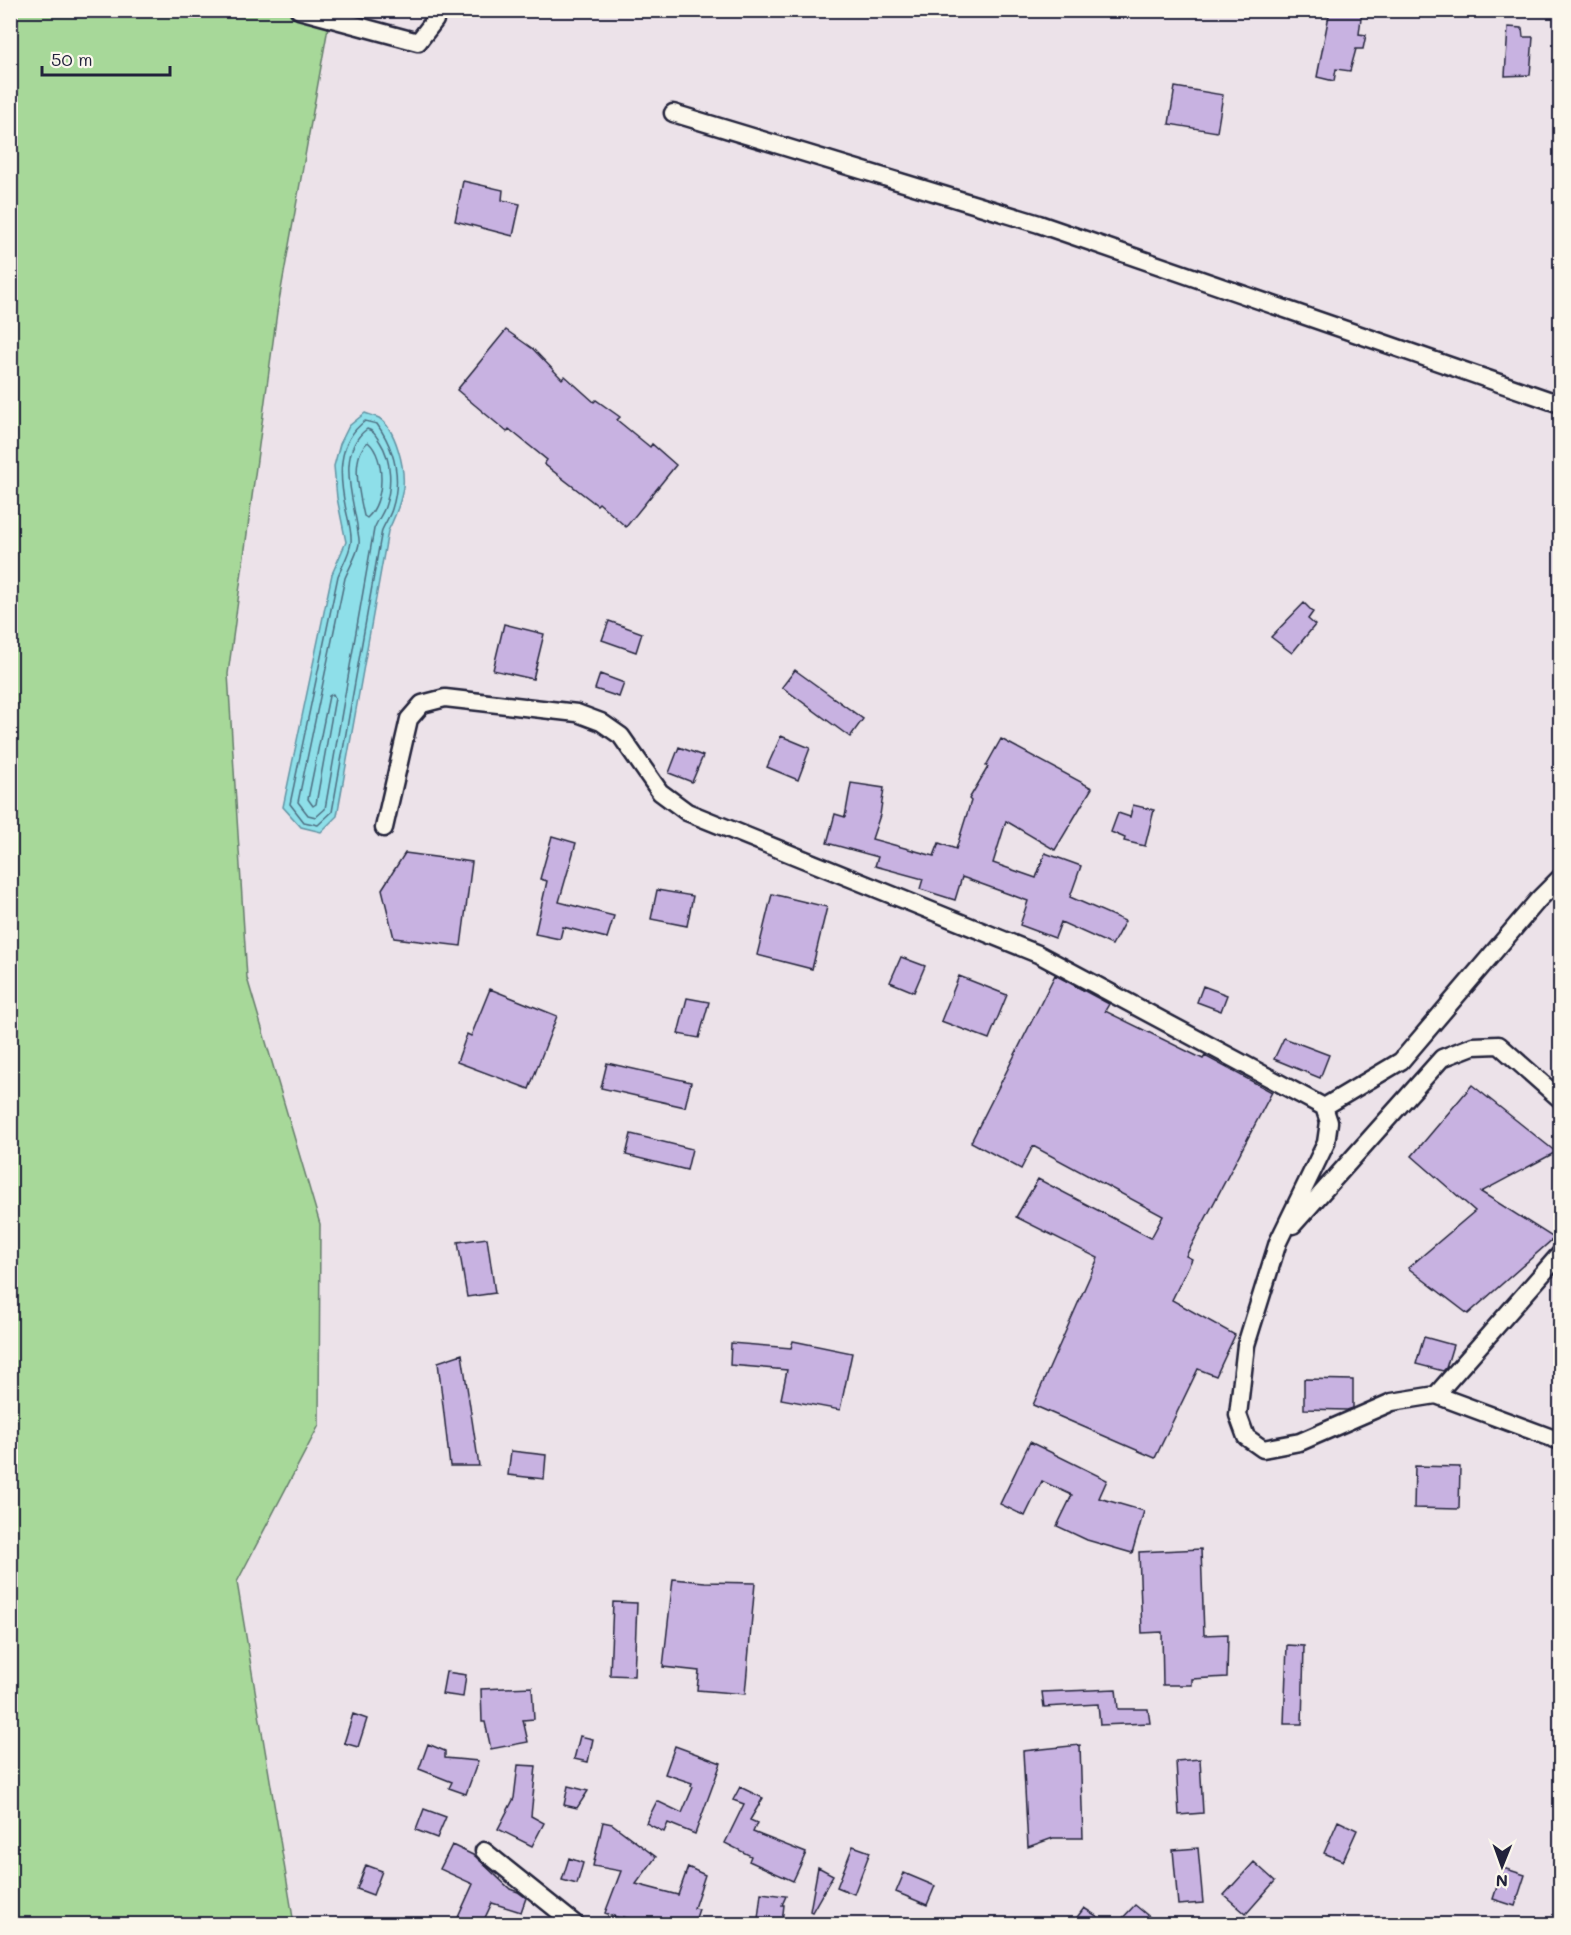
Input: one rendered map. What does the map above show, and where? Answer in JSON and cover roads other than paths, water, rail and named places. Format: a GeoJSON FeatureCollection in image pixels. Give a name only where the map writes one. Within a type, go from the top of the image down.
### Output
{"type":"FeatureCollection","features":[{"type":"Feature","properties":{"kind":"street"},"geometry":{"type":"LineString","coordinates":[[299,10],[418,42],[435,20],[437,10]]}},
{"type":"Feature","properties":{"kind":"street"},"geometry":{"type":"LineString","coordinates":[[673,113],[1039,224],[1560,404]]}},
{"type":"Feature","properties":{"kind":"street"},"geometry":{"type":"LineString","coordinates":[[384,828],[409,719],[422,704],[445,698],[577,713],[601,722],[621,736],[660,792],[687,812],[1038,954],[1324,1107],[1329,1122],[1326,1143],[1278,1242],[1246,1345],[1238,1415],[1246,1437],[1263,1449],[1300,1442],[1392,1401],[1436,1395],[1560,1442]]}},
{"type":"Feature","properties":{"kind":"street"},"geometry":{"type":"LineString","coordinates":[[1324,1107],[1401,1061],[1560,878]]}},
{"type":"Feature","properties":{"kind":"street"},"geometry":{"type":"LineString","coordinates":[[1278,1242],[1442,1058],[1473,1046],[1499,1045],[1560,1099]]}},
{"type":"Feature","properties":{"kind":"street"},"geometry":{"type":"LineString","coordinates":[[1436,1395],[1560,1254]]}},
{"type":"Feature","properties":{"kind":"street"},"geometry":{"type":"LineString","coordinates":[[484,1851],[575,1924]]}},
{"type":"Feature","properties":{"kind":"water"},"geometry":{"type":"Polygon","coordinates":[[[365,413],[385,423],[395,440],[401,460],[403,487],[401,499],[388,531],[337,816],[321,832],[301,827],[283,807],[332,574],[346,542],[337,498],[334,466],[340,444],[349,426],[365,413]]]}}]}
